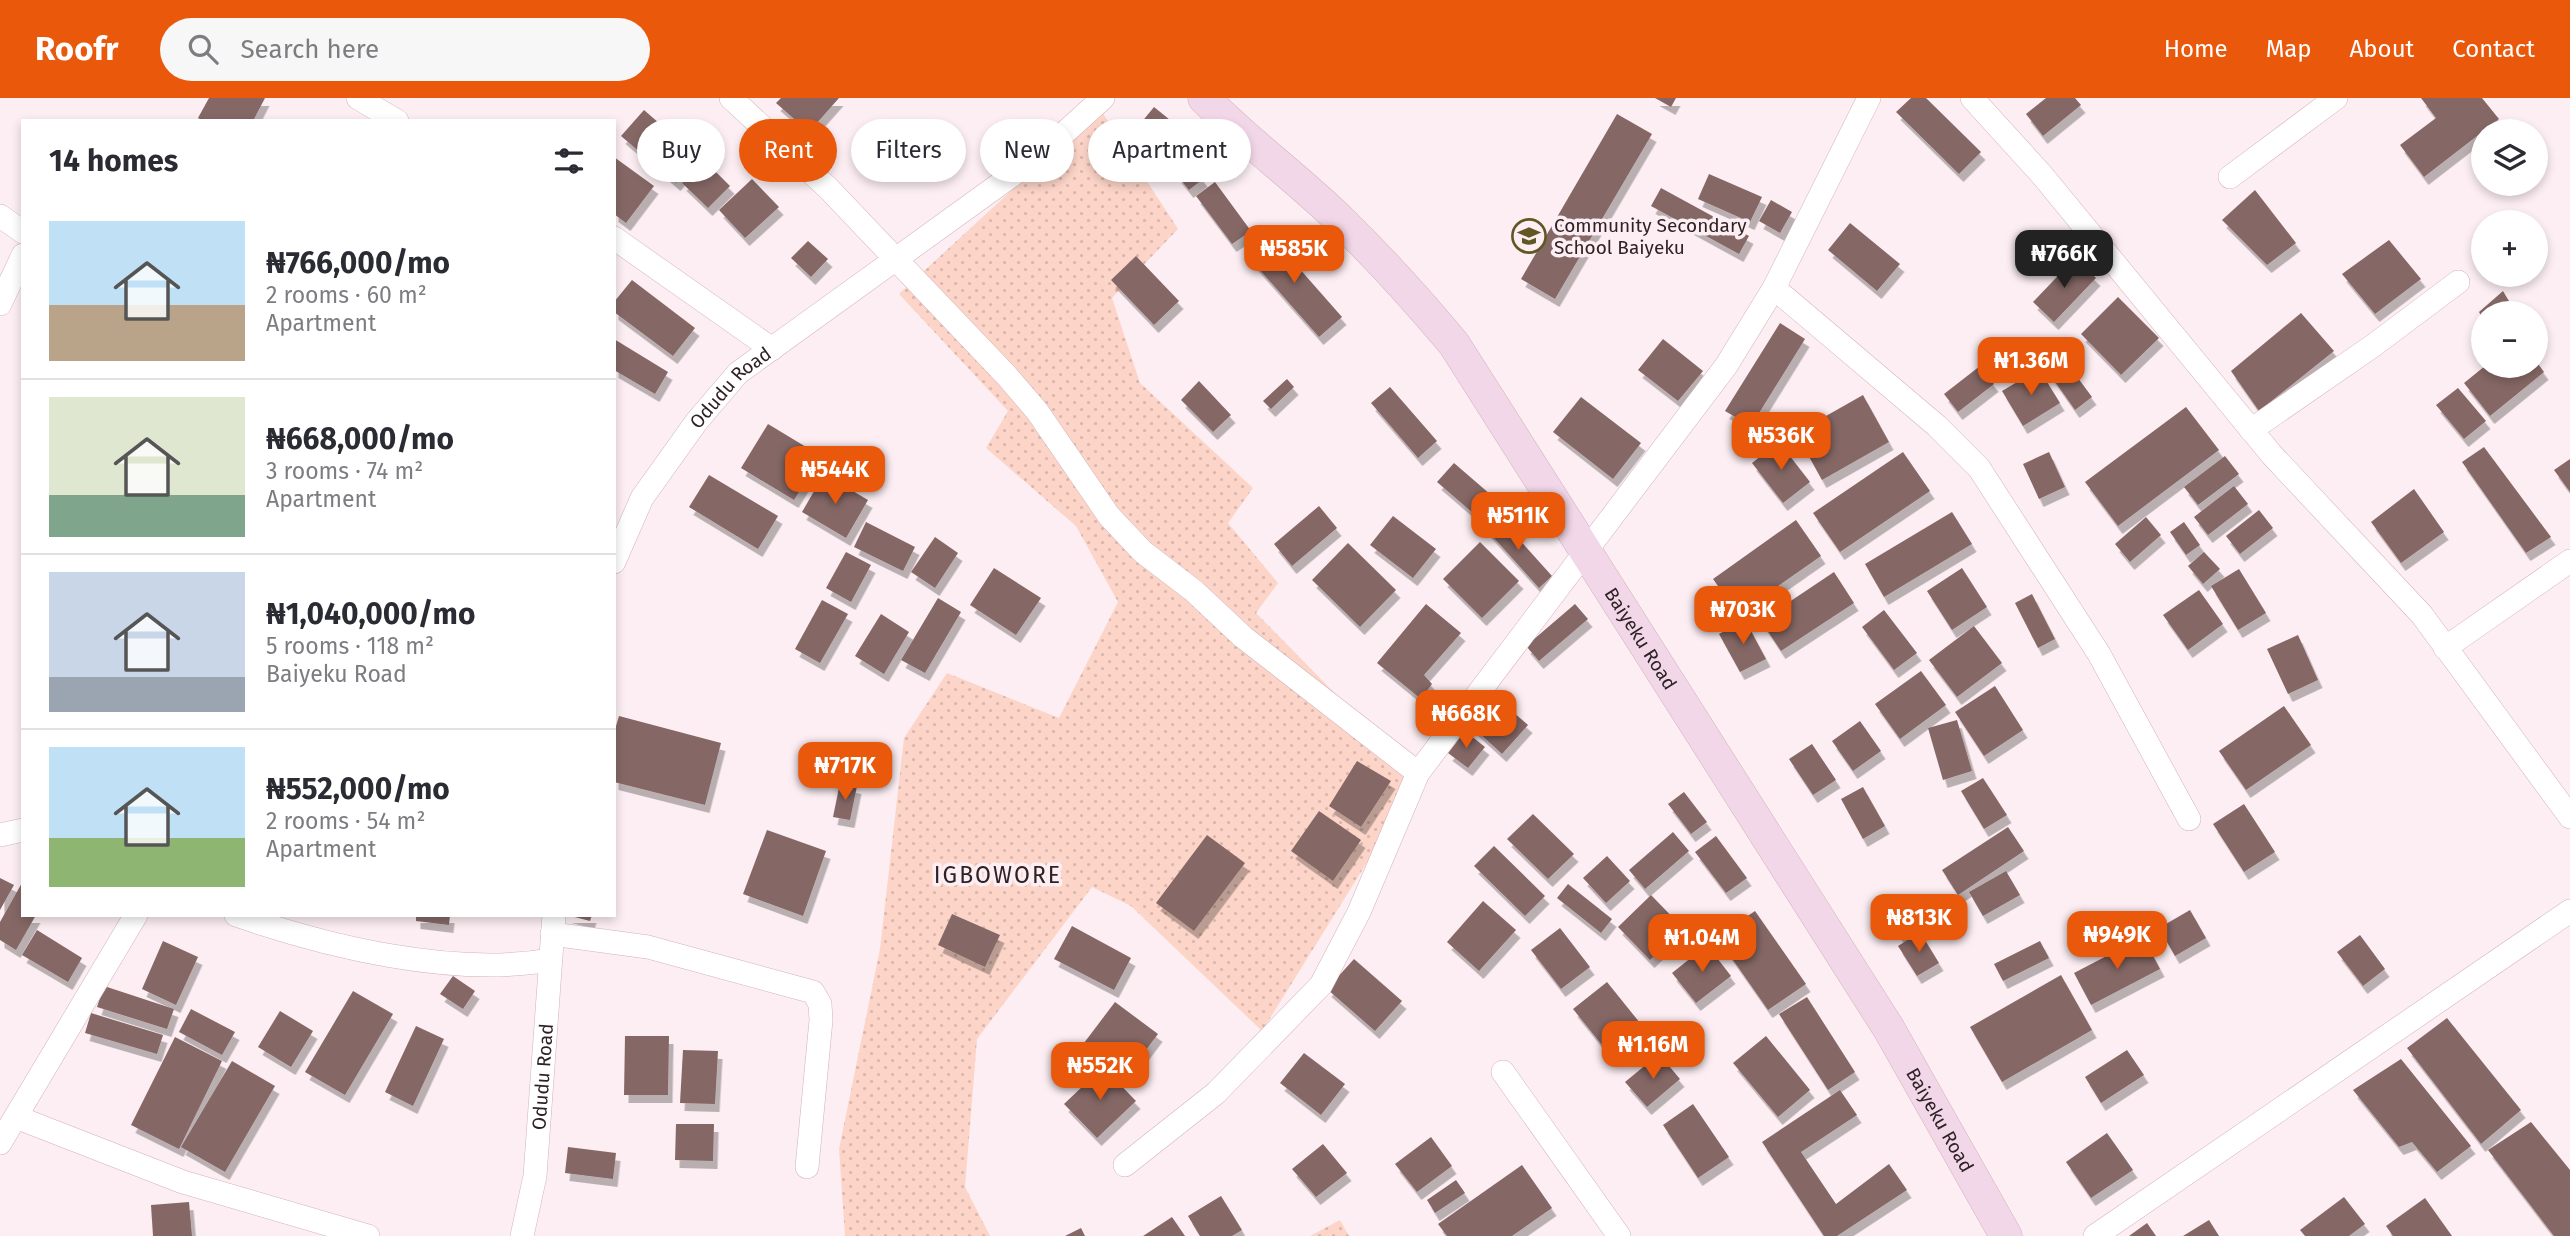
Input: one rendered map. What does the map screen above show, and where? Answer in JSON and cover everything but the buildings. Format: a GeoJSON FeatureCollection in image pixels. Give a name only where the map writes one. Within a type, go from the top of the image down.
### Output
{"type":"FeatureCollection","features":[{"type":"Feature","properties":{"kind":"main road","name":"Baiyeku Road"},"geometry":{"type":"LineString","coordinates":[[1204,98],[1247,141],[1339,218],[1415,298],[1460,354],[1889,1029],[2006,1236]]}},
{"type":"Feature","properties":{"kind":"street"},"geometry":{"type":"LineString","coordinates":[[358,98],[394,119]]}},
{"type":"Feature","properties":{"kind":"street"},"geometry":{"type":"LineString","coordinates":[[731,98],[828,188],[1037,411],[1109,516],[1143,552],[1194,591],[1243,637],[1418,773]]}},
{"type":"Feature","properties":{"kind":"street","name":"Odudu Road"},"geometry":{"type":"LineString","coordinates":[[616,557],[642,498],[697,421],[738,373],[1040,155],[1103,98]]}},
{"type":"Feature","properties":{"kind":"street"},"geometry":{"type":"LineString","coordinates":[[1125,1165],[1216,1093],[1321,985],[1359,912],[1418,773],[1726,366],[1774,288],[1870,98]]}},
{"type":"Feature","properties":{"kind":"street"},"geometry":{"type":"LineString","coordinates":[[1972,98],[2042,175],[2251,429],[2422,615],[2570,817]]}},
{"type":"Feature","properties":{"kind":"street"},"geometry":{"type":"LineString","coordinates":[[2230,177],[2336,98]]}},
{"type":"Feature","properties":{"kind":"street"},"geometry":{"type":"LineString","coordinates":[[0,216],[21,231]]}},
{"type":"Feature","properties":{"kind":"street"},"geometry":{"type":"LineString","coordinates":[[616,239],[772,349]]}},
{"type":"Feature","properties":{"kind":"street"},"geometry":{"type":"LineString","coordinates":[[0,303],[21,259]]}},
{"type":"Feature","properties":{"kind":"street"},"geometry":{"type":"LineString","coordinates":[[2251,429],[2374,345],[2458,282]]}},
{"type":"Feature","properties":{"kind":"street"},"geometry":{"type":"LineString","coordinates":[[1774,288],[1937,426],[1979,468],[2099,654],[2189,819]]}},
{"type":"Feature","properties":{"kind":"street"},"geometry":{"type":"LineString","coordinates":[[2445,648],[2570,561]]}},
{"type":"Feature","properties":{"kind":"street"},"geometry":{"type":"LineString","coordinates":[[0,835],[21,830]]}},
{"type":"Feature","properties":{"kind":"street"},"geometry":{"type":"LineString","coordinates":[[2095,1236],[2570,911]]}},
{"type":"Feature","properties":{"kind":"street"},"geometry":{"type":"LineString","coordinates":[[0,1143],[135,917]]}},
{"type":"Feature","properties":{"kind":"street"},"geometry":{"type":"LineString","coordinates":[[242,917],[274,928],[398,957],[516,966],[550,960]]}},
{"type":"Feature","properties":{"kind":"street"},"geometry":{"type":"LineString","coordinates":[[553,925],[648,947],[813,992],[820,1004],[821,1020],[807,1167]]}},
{"type":"Feature","properties":{"kind":"street","name":"Odudu Road"},"geometry":{"type":"LineString","coordinates":[[522,1236],[535,1176],[553,925]]}},
{"type":"Feature","properties":{"kind":"street"},"geometry":{"type":"LineString","coordinates":[[1503,1072],[1619,1236]]}},
{"type":"Feature","properties":{"kind":"street"},"geometry":{"type":"LineString","coordinates":[[16,1117],[303,1226],[368,1236]]}},
{"type":"Feature","properties":{"kind":"shaded area"},"geometry":{"type":"Polygon","coordinates":[[[1100,109],[1106,119],[1089,119],[1100,109]]]}},
{"type":"Feature","properties":{"kind":"shaded area"},"geometry":{"type":"Polygon","coordinates":[[[1088,120],[1088,182],[1147,182],[1178,229],[1112,298],[1140,383],[1253,488],[1228,523],[1278,583],[1256,613],[1419,779],[1262,1031],[1131,906],[1092,887],[977,1039],[965,1187],[990,1236],[845,1236],[839,1149],[880,949],[904,738],[947,673],[1059,718],[1118,602],[1076,526],[986,448],[1008,411],[899,294],[1021,182],[1074,182],[1074,133],[1088,120]]]}},
{"type":"Feature","properties":{"kind":"shaded area"},"geometry":{"type":"Polygon","coordinates":[[[1340,1220],[1349,1236],[1310,1236],[1340,1220]]]}},
{"type":"Feature","properties":{"kind":"place","name":"Community Secondary School Baiyeku"},"geometry":{"type":"Point","coordinates":[1529,236]}},
{"type":"Feature","properties":{"kind":"district","name":"IGBOWORE"},"geometry":{"type":"Point","coordinates":[998,875]}}]}
